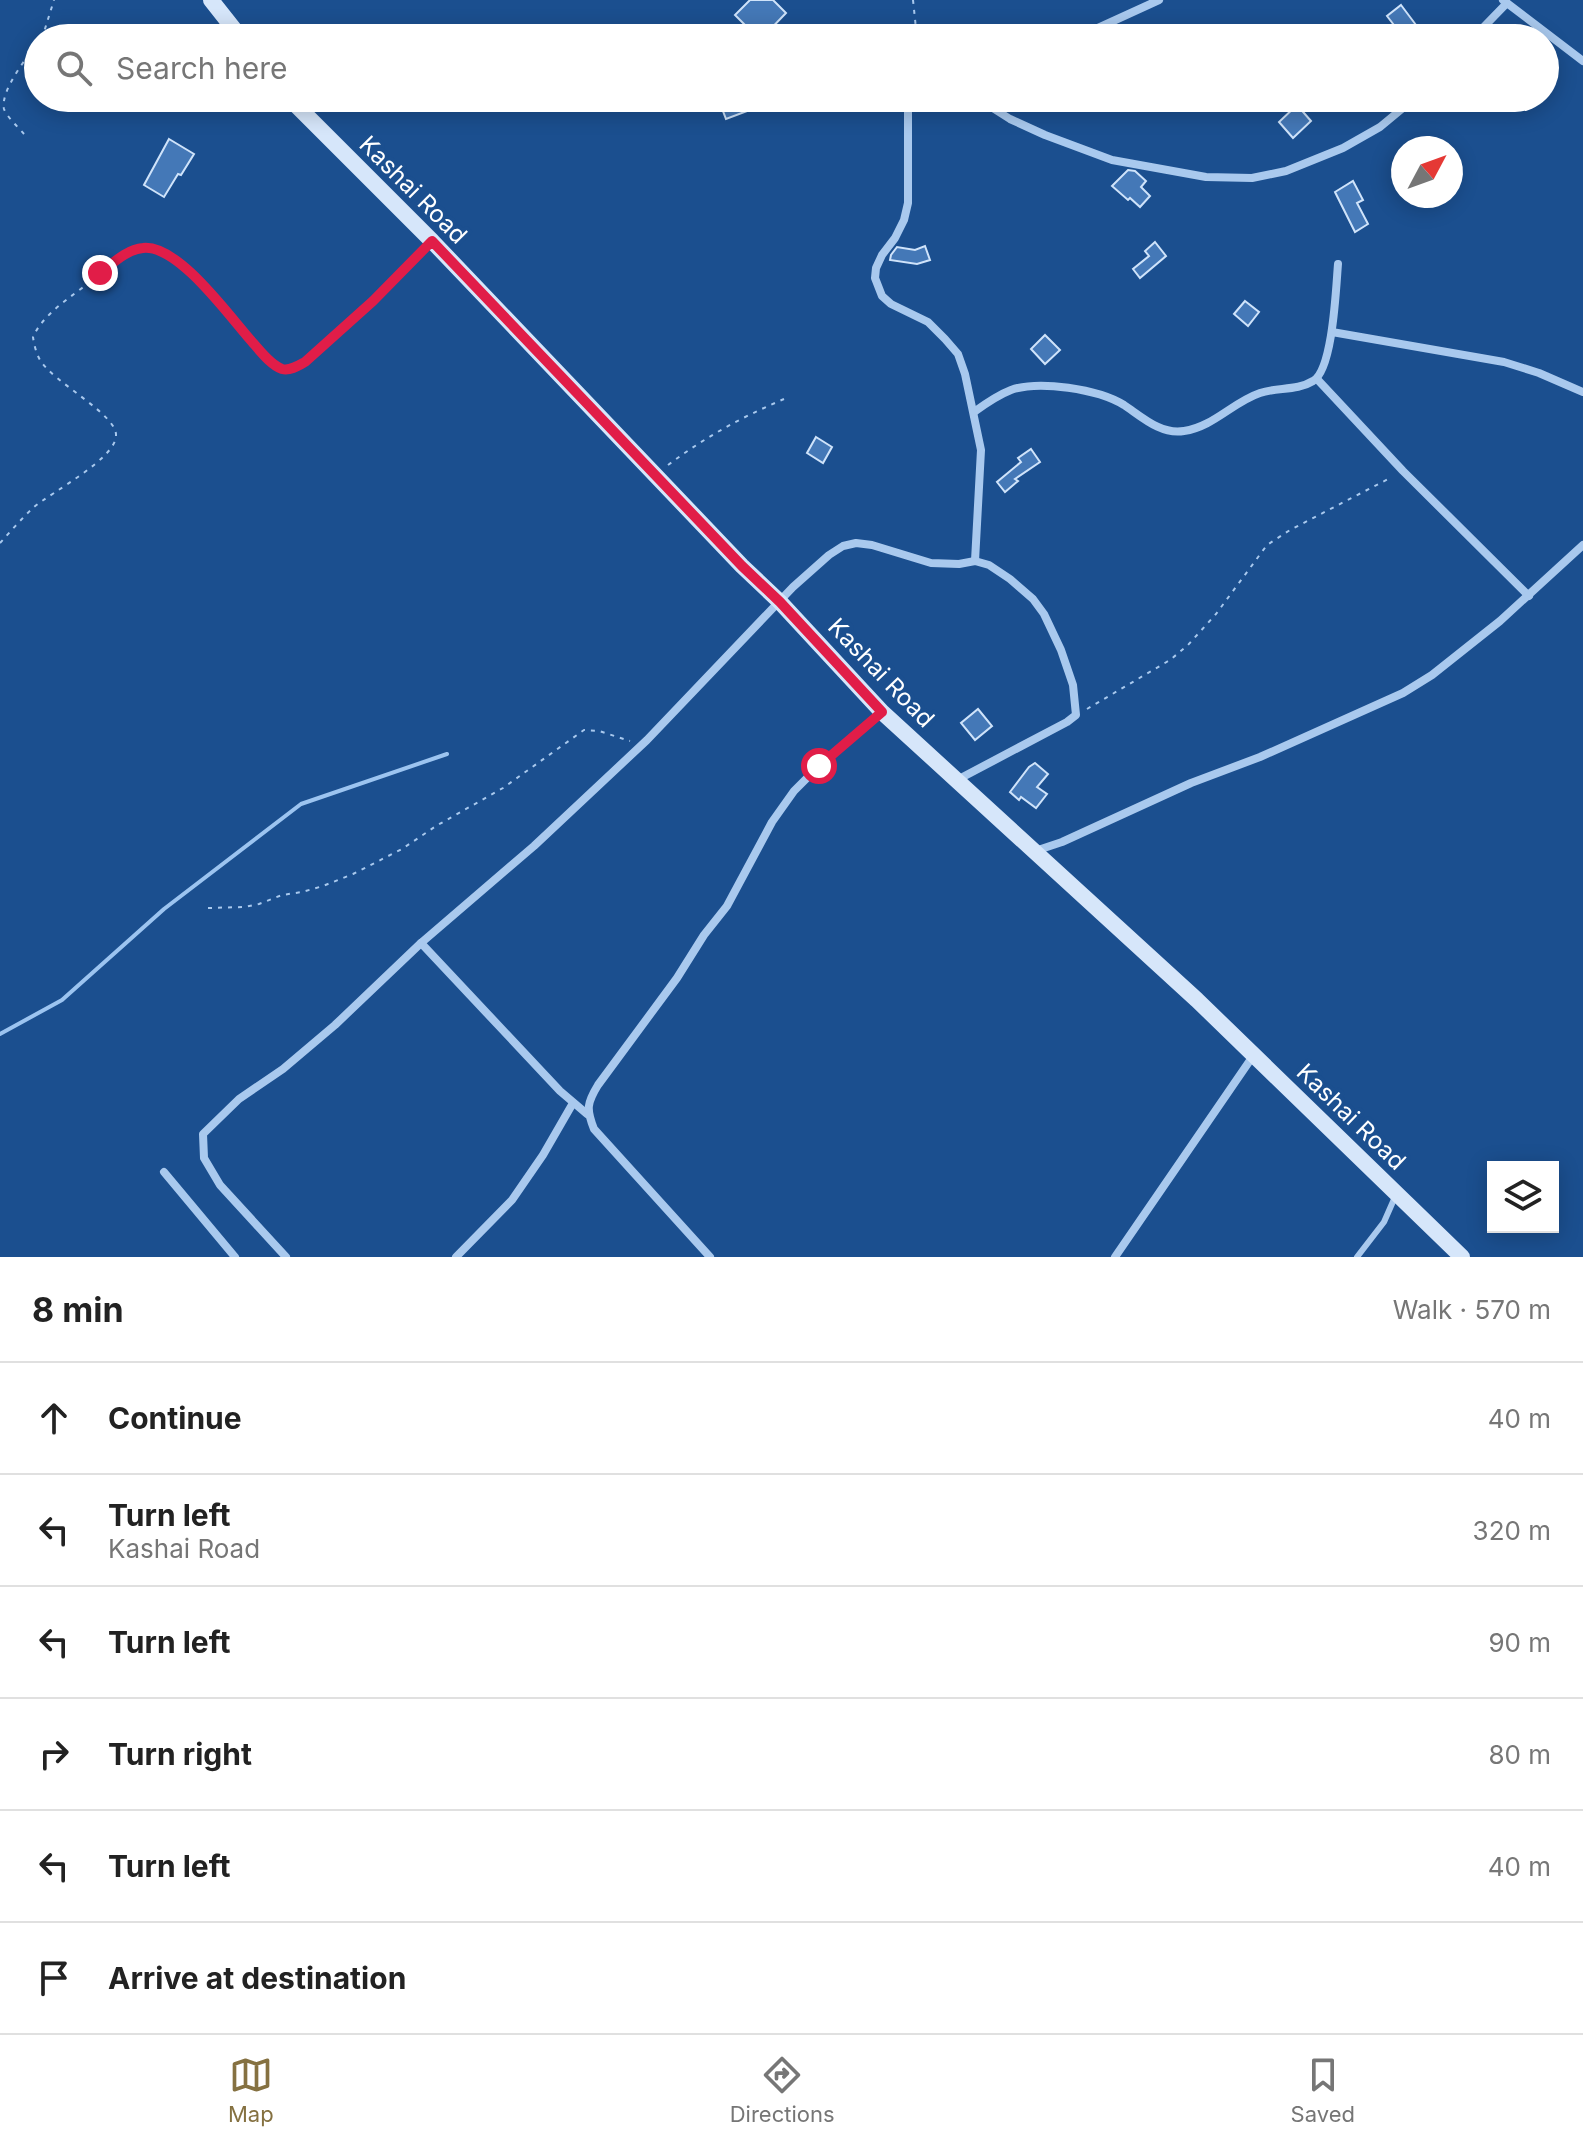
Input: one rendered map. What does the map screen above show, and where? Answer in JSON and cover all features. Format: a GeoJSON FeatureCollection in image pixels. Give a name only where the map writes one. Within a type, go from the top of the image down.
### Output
{"type":"FeatureCollection","features":[{"type":"Feature","properties":{"kind":"street"},"geometry":{"type":"LineString","coordinates":[[211,0],[230,24]]}},
{"type":"Feature","properties":{"kind":"street"},"geometry":{"type":"LineString","coordinates":[[1107,24],[1159,0]]}},
{"type":"Feature","properties":{"kind":"street"},"geometry":{"type":"LineString","coordinates":[[1485,24],[1505,2],[1534,24]]}},
{"type":"Feature","properties":{"kind":"street"},"geometry":{"type":"LineString","coordinates":[[1559,43],[1583,61]]}},
{"type":"Feature","properties":{"kind":"street","name":"Kashai Road"},"geometry":{"type":"LineString","coordinates":[[303,112],[432,241],[882,712],[1197,1000],[1462,1257]]}},
{"type":"Feature","properties":{"kind":"street"},"geometry":{"type":"LineString","coordinates":[[908,112],[906,213],[895,238],[882,255],[875,278],[882,296],[891,304],[928,322],[958,354],[981,450],[975,561]]}},
{"type":"Feature","properties":{"kind":"street"},"geometry":{"type":"LineString","coordinates":[[1001,112],[1022,124],[1112,160],[1206,177],[1252,178],[1286,171],[1343,148],[1380,127],[1398,112]]}},
{"type":"Feature","properties":{"kind":"street"},"geometry":{"type":"LineString","coordinates":[[974,412],[1009,391],[1023,387],[1087,391],[1108,396],[1156,426],[1182,432],[1204,426],[1256,394],[1296,388],[1317,379],[1323,369],[1332,332],[1338,264]]}},
{"type":"Feature","properties":{"kind":"street"},"geometry":{"type":"LineString","coordinates":[[1332,332],[1504,362],[1583,392]]}},
{"type":"Feature","properties":{"kind":"street"},"geometry":{"type":"LineString","coordinates":[[1317,379],[1403,471],[1529,596]]}},
{"type":"Feature","properties":{"kind":"street"},"geometry":{"type":"LineString","coordinates":[[286,1257],[220,1185],[204,1158],[203,1134],[239,1099],[283,1069],[335,1025],[421,943],[534,846],[647,740],[780,602],[829,555],[843,546],[856,543],[872,545],[931,563],[975,561],[989,565],[1033,599],[1044,614],[1073,685],[1076,715],[956,780]]}},
{"type":"Feature","properties":{"kind":"street"},"geometry":{"type":"LineString","coordinates":[[1035,851],[1403,693],[1432,675],[1529,596],[1583,545]]}},
{"type":"Feature","properties":{"kind":"street"},"geometry":{"type":"LineString","coordinates":[[587,1114],[590,1099],[598,1085],[727,906],[758,846],[794,791],[882,712]]}},
{"type":"Feature","properties":{"kind":"street"},"geometry":{"type":"LineString","coordinates":[[421,943],[587,1114],[594,1129],[710,1257]]}},
{"type":"Feature","properties":{"kind":"street"},"geometry":{"type":"LineString","coordinates":[[1115,1257],[1253,1056]]}},
{"type":"Feature","properties":{"kind":"street"},"geometry":{"type":"LineString","coordinates":[[456,1257],[512,1200],[573,1103]]}},
{"type":"Feature","properties":{"kind":"street"},"geometry":{"type":"LineString","coordinates":[[164,1172],[235,1257]]}},
{"type":"Feature","properties":{"kind":"lane"},"geometry":{"type":"LineString","coordinates":[[1357,1257],[1384,1222],[1396,1194]]}},
{"type":"Feature","properties":{"kind":"path"},"geometry":{"type":"LineString","coordinates":[[46,24],[54,0]]}},
{"type":"Feature","properties":{"kind":"path"},"geometry":{"type":"LineString","coordinates":[[913,0],[916,24]]}},
{"type":"Feature","properties":{"kind":"path"},"geometry":{"type":"LineString","coordinates":[[24,62],[8,86],[4,100],[4,111],[24,134]]}},
{"type":"Feature","properties":{"kind":"path"},"geometry":{"type":"LineString","coordinates":[[0,543],[33,508],[84,473],[111,448],[117,437],[114,424],[104,414],[56,378],[40,360],[33,337],[37,326],[126,254],[143,247],[170,255],[191,272],[266,357],[283,369],[305,362],[373,301],[432,241]]}},
{"type":"Feature","properties":{"kind":"path"},"geometry":{"type":"LineString","coordinates":[[655,475],[706,437],[784,399]]}},
{"type":"Feature","properties":{"kind":"path"},"geometry":{"type":"LineString","coordinates":[[1076,715],[1150,673],[1188,645],[1216,614],[1267,545],[1403,471]]}},
{"type":"Feature","properties":{"kind":"path"},"geometry":{"type":"LineString","coordinates":[[208,908],[259,904],[353,874],[402,849],[503,788],[584,730],[632,741],[647,740]]}},
{"type":"Feature","properties":{"kind":"building"},"geometry":{"type":"Polygon","coordinates":[[[750,0],[773,0],[786,13],[775,24],[744,24],[735,15],[750,0]]]}},
{"type":"Feature","properties":{"kind":"building"},"geometry":{"type":"Polygon","coordinates":[[[1401,5],[1415,24],[1393,24],[1387,16],[1401,5]]]}},
{"type":"Feature","properties":{"kind":"building"},"geometry":{"type":"Polygon","coordinates":[[[723,112],[745,112],[726,119],[723,112]]]}},
{"type":"Feature","properties":{"kind":"building"},"geometry":{"type":"Polygon","coordinates":[[[1290,112],[1303,112],[1311,121],[1293,138],[1279,122],[1290,112]]]}},
{"type":"Feature","properties":{"kind":"building"},"geometry":{"type":"Polygon","coordinates":[[[169,139],[194,154],[164,197],[144,185],[169,139]]]}},
{"type":"Feature","properties":{"kind":"building"},"geometry":{"type":"Polygon","coordinates":[[[1128,170],[1135,171],[1146,181],[1141,187],[1150,196],[1140,207],[1112,186],[1128,170]]]}},
{"type":"Feature","properties":{"kind":"building"},"geometry":{"type":"Polygon","coordinates":[[[1353,181],[1363,200],[1357,203],[1368,224],[1355,232],[1335,192],[1353,181]]]}},
{"type":"Feature","properties":{"kind":"building"},"geometry":{"type":"Polygon","coordinates":[[[1155,242],[1166,256],[1140,278],[1133,269],[1149,256],[1145,251],[1155,242]]]}},
{"type":"Feature","properties":{"kind":"building"},"geometry":{"type":"Polygon","coordinates":[[[925,246],[930,260],[917,264],[890,260],[897,247],[915,250],[925,246]]]}},
{"type":"Feature","properties":{"kind":"building"},"geometry":{"type":"Polygon","coordinates":[[[1245,301],[1259,312],[1248,326],[1234,314],[1245,301]]]}},
{"type":"Feature","properties":{"kind":"building"},"geometry":{"type":"Polygon","coordinates":[[[1045,335],[1060,350],[1045,364],[1031,349],[1045,335]]]}},
{"type":"Feature","properties":{"kind":"building"},"geometry":{"type":"Polygon","coordinates":[[[816,437],[832,447],[823,463],[807,453],[816,437]]]}},
{"type":"Feature","properties":{"kind":"building"},"geometry":{"type":"Polygon","coordinates":[[[1031,449],[1040,462],[1015,479],[1018,481],[1005,492],[997,482],[1021,462],[1018,458],[1031,449]]]}},
{"type":"Feature","properties":{"kind":"building"},"geometry":{"type":"Polygon","coordinates":[[[978,709],[992,726],[975,740],[961,723],[978,709]]]}},
{"type":"Feature","properties":{"kind":"building"},"geometry":{"type":"Polygon","coordinates":[[[1035,763],[1048,774],[1037,787],[1047,794],[1036,808],[1010,792],[1035,763]]]}},
{"type":"Feature","properties":{"kind":"waterway"},"geometry":{"type":"LineString","coordinates":[[0,1034],[62,1000],[164,909],[301,804],[447,754]]}},
{"type":"Feature","properties":{"kind":"route"},"geometry":{"type":"LineString","coordinates":[[100,273],[126,254],[143,247],[170,255],[191,272],[266,357],[283,369],[305,362],[373,301],[432,241],[882,712],[819,766]]}}]}
